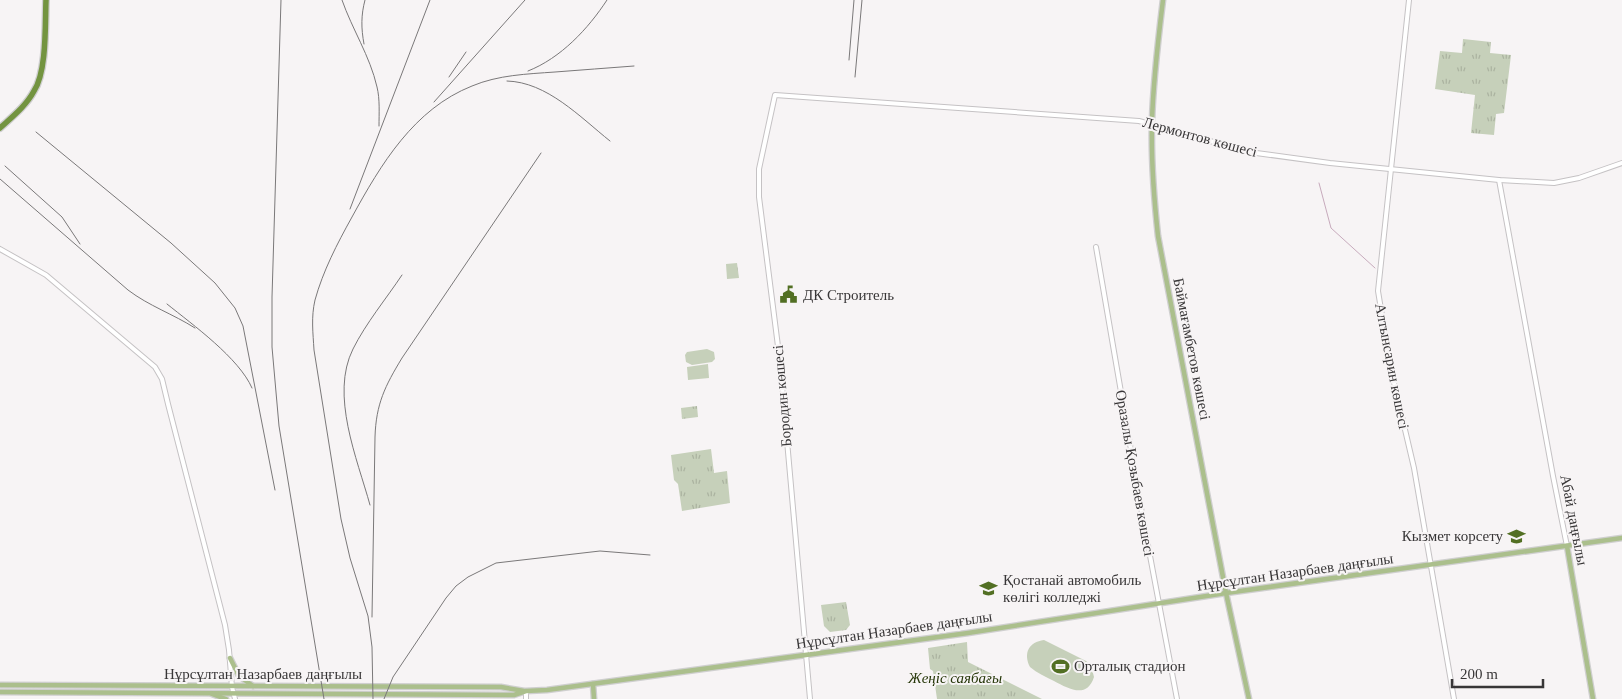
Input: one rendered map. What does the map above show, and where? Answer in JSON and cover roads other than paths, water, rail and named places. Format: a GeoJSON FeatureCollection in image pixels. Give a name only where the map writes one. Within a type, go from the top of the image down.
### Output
{"type":"FeatureCollection","features":[{"type":"Feature","properties":{"kind":"highway"},"geometry":{"type":"LineString","coordinates":[[0,128],[28,100],[39,80],[43,55],[46,0]]}},
{"type":"Feature","properties":{"kind":"main road","name":"Баймағамбетов көшесі"},"geometry":{"type":"LineString","coordinates":[[1163,0],[1155,72],[1152,123],[1155,208],[1158,236],[1226,593],[1249,699]]}},
{"type":"Feature","properties":{"kind":"main road","name":"Нұрсұлтан Назарбаев даңғылы"},"geometry":{"type":"LineString","coordinates":[[0,692],[514,695],[526,691],[592,684],[968,633],[1226,593],[1622,538]]}},
{"type":"Feature","properties":{"kind":"main road","name":"Абай даңғылы"},"geometry":{"type":"LineString","coordinates":[[1567,546],[1593,699]]}},
{"type":"Feature","properties":{"kind":"main road"},"geometry":{"type":"LineString","coordinates":[[230,658],[239,676],[254,686]]}},
{"type":"Feature","properties":{"kind":"main road"},"geometry":{"type":"LineString","coordinates":[[592,684],[594,699]]}},
{"type":"Feature","properties":{"kind":"main road","name":"Нұрсұлтан Назарбаев даңғылы"},"geometry":{"type":"LineString","coordinates":[[0,686],[501,687],[526,691]]}},
{"type":"Feature","properties":{"kind":"main road"},"geometry":{"type":"LineString","coordinates":[[208,692],[226,699]]}},
{"type":"Feature","properties":{"kind":"main road"},"geometry":{"type":"LineString","coordinates":[[247,699],[257,693]]}},
{"type":"Feature","properties":{"kind":"street","name":"Алтынсарин көшесі"},"geometry":{"type":"LineString","coordinates":[[1409,0],[1378,291],[1390,370],[1414,468],[1454,699]]}},
{"type":"Feature","properties":{"kind":"street","name":"Лермонтов көшесі"},"geometry":{"type":"LineString","coordinates":[[775,95],[1130,120],[1152,123],[1249,152],[1391,170],[1499,180],[1554,183],[1579,178],[1622,163]]}},
{"type":"Feature","properties":{"kind":"street","name":"Бородин көшесі"},"geometry":{"type":"LineString","coordinates":[[775,95],[759,169],[759,197],[780,362],[810,699]]}},
{"type":"Feature","properties":{"kind":"street","name":"Абай даңғылы"},"geometry":{"type":"LineString","coordinates":[[1499,180],[1567,546]]}},
{"type":"Feature","properties":{"kind":"street","name":"Оразалы Қозыбаев көшесі"},"geometry":{"type":"LineString","coordinates":[[1096,247],[1177,699]]}},
{"type":"Feature","properties":{"kind":"street"},"geometry":{"type":"LineString","coordinates":[[0,249],[46,274],[155,367],[162,379],[225,625],[235,699]]}},
{"type":"Feature","properties":{"kind":"street"},"geometry":{"type":"LineString","coordinates":[[526,691],[526,699]]}},
{"type":"Feature","properties":{"kind":"waterway"},"geometry":{"type":"LineString","coordinates":[[1319,183],[1331,228],[1375,268]]}},
{"type":"Feature","properties":{"kind":"railway"},"geometry":{"type":"LineString","coordinates":[[281,0],[272,347],[279,426],[324,699]]}},
{"type":"Feature","properties":{"kind":"railway"},"geometry":{"type":"LineString","coordinates":[[342,0],[374,76],[379,96],[379,126]]}},
{"type":"Feature","properties":{"kind":"railway"},"geometry":{"type":"LineString","coordinates":[[364,44],[362,22],[365,0]]}},
{"type":"Feature","properties":{"kind":"railway"},"geometry":{"type":"LineString","coordinates":[[350,209],[430,0]]}},
{"type":"Feature","properties":{"kind":"railway"},"geometry":{"type":"LineString","coordinates":[[434,102],[525,0]]}},
{"type":"Feature","properties":{"kind":"railway"},"geometry":{"type":"LineString","coordinates":[[528,71],[552,58],[573,42],[607,0]]}},
{"type":"Feature","properties":{"kind":"railway"},"geometry":{"type":"LineString","coordinates":[[849,60],[854,0]]}},
{"type":"Feature","properties":{"kind":"railway"},"geometry":{"type":"LineString","coordinates":[[855,77],[862,0]]}},
{"type":"Feature","properties":{"kind":"railway"},"geometry":{"type":"LineString","coordinates":[[449,77],[466,52]]}},
{"type":"Feature","properties":{"kind":"railway"},"geometry":{"type":"LineString","coordinates":[[373,699],[372,647],[368,616],[350,558],[341,519],[314,350],[314,306],[326,268],[352,217],[387,158],[416,124],[451,96],[482,82],[502,77],[634,66]]}},
{"type":"Feature","properties":{"kind":"railway"},"geometry":{"type":"LineString","coordinates":[[507,81],[536,87],[549,94],[575,112],[610,141]]}},
{"type":"Feature","properties":{"kind":"railway"},"geometry":{"type":"LineString","coordinates":[[36,132],[171,243],[215,283],[235,308],[243,326],[275,490]]}},
{"type":"Feature","properties":{"kind":"railway"},"geometry":{"type":"LineString","coordinates":[[372,617],[375,437],[377,415],[382,396],[402,358],[541,153]]}},
{"type":"Feature","properties":{"kind":"railway"},"geometry":{"type":"LineString","coordinates":[[5,166],[62,217],[80,244]]}},
{"type":"Feature","properties":{"kind":"railway"},"geometry":{"type":"LineString","coordinates":[[0,179],[128,290],[144,301],[195,328]]}},
{"type":"Feature","properties":{"kind":"railway"},"geometry":{"type":"LineString","coordinates":[[370,505],[348,427],[344,386],[347,367],[353,349],[402,275]]}},
{"type":"Feature","properties":{"kind":"railway"},"geometry":{"type":"LineString","coordinates":[[167,304],[226,354],[237,365],[252,388]]}},
{"type":"Feature","properties":{"kind":"railway"},"geometry":{"type":"LineString","coordinates":[[384,699],[393,677],[446,598],[456,586],[468,577],[496,563],[600,551],[650,555]]}},
{"type":"Feature","properties":{"kind":"place","name":"ДК Строитель"},"geometry":{"type":"Point","coordinates":[789,295]}},
{"type":"Feature","properties":{"kind":"place","name":"Кызмет корсету"},"geometry":{"type":"Point","coordinates":[1517,536]}},
{"type":"Feature","properties":{"kind":"place","name":"Қостанай автомобиль көлігі колледжі"},"geometry":{"type":"Point","coordinates":[989,589]}},
{"type":"Feature","properties":{"kind":"place","name":"Орталық стадион"},"geometry":{"type":"Point","coordinates":[1060,666]}},
{"type":"Feature","properties":{"kind":"park label","name":"Жеңіс саябағы"},"geometry":{"type":"Point","coordinates":[955,678]}}]}
